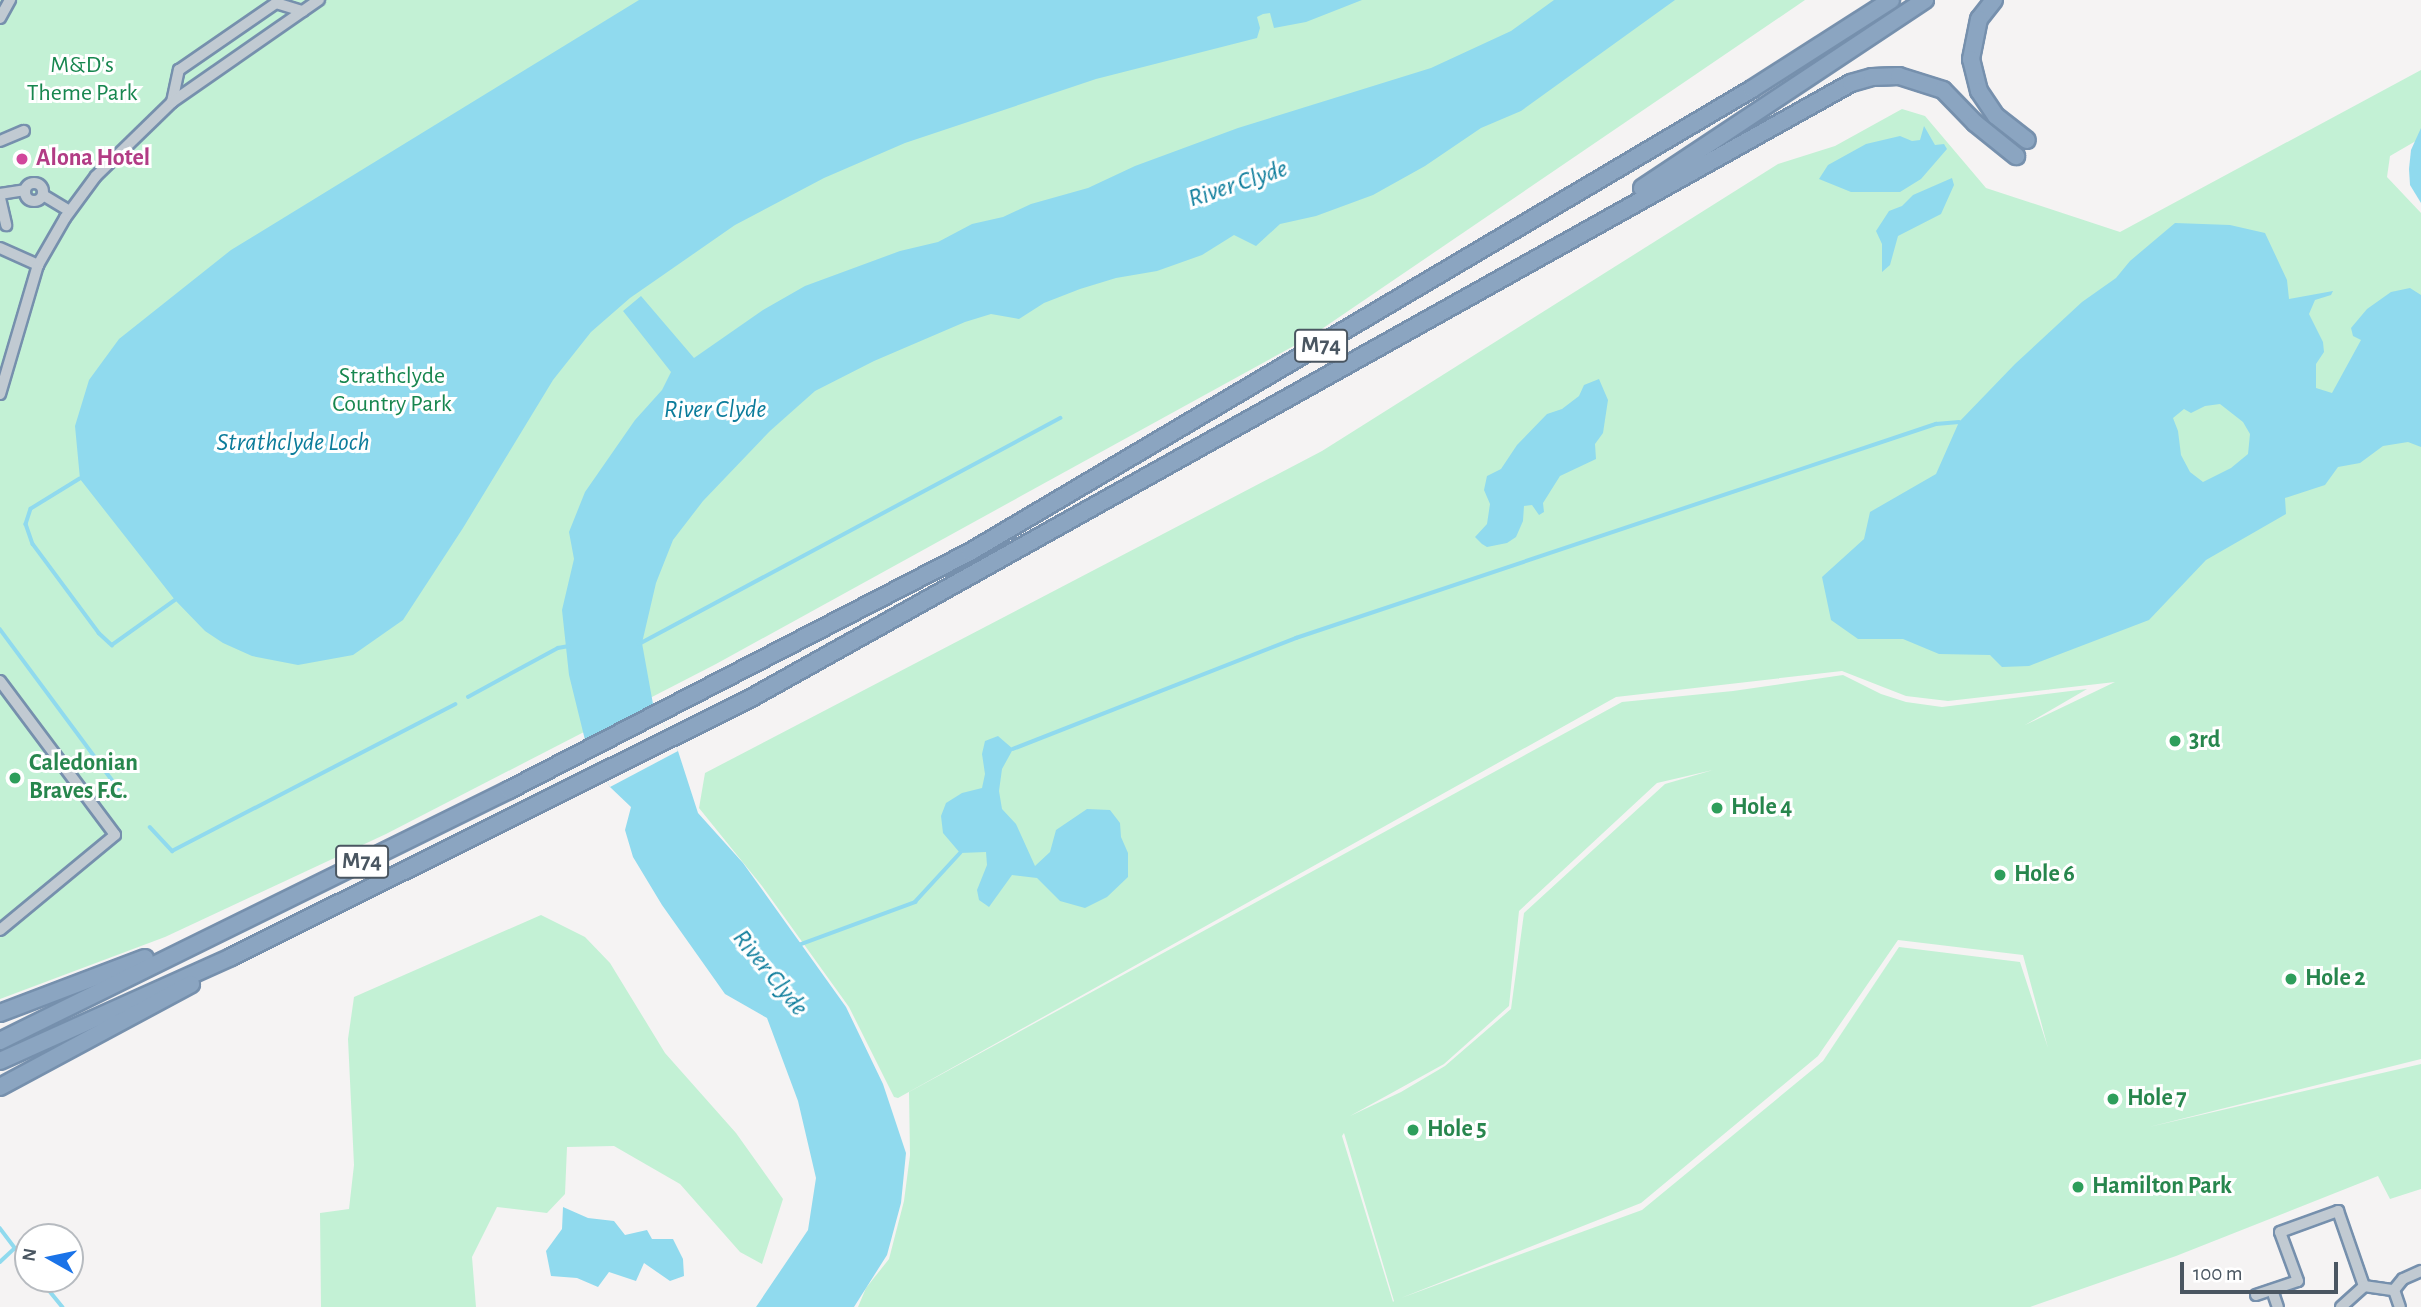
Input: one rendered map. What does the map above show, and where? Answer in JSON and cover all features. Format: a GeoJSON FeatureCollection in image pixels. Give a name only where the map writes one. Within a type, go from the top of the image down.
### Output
{"type":"FeatureCollection","features":[{"type":"Feature","properties":{"kind":"highway","name":"M74"},"geometry":{"type":"LineString","coordinates":[[0,1041],[214,933],[509,790],[970,552],[1270,377],[1752,89],[1891,0]]}},
{"type":"Feature","properties":{"kind":"highway","name":"M74"},"geometry":{"type":"LineString","coordinates":[[0,1061],[231,957],[525,813],[849,646],[1546,251],[1925,0]]}},
{"type":"Feature","properties":{"kind":"highway"},"geometry":{"type":"LineString","coordinates":[[1994,0],[1979,19],[1971,59],[1979,91],[1996,116],[2027,140]]}},
{"type":"Feature","properties":{"kind":"highway"},"geometry":{"type":"LineString","coordinates":[[1546,251],[1840,89],[1872,77],[1899,76],[1943,90],[1975,123],[2016,156]]}},
{"type":"Feature","properties":{"kind":"highway"},"geometry":{"type":"LineString","coordinates":[[0,1013],[214,933]]}},
{"type":"Feature","properties":{"kind":"highway"},"geometry":{"type":"LineString","coordinates":[[0,1087],[173,996],[231,957]]}},
{"type":"Feature","properties":{"kind":"street"},"geometry":{"type":"LineString","coordinates":[[0,18],[10,0]]}},
{"type":"Feature","properties":{"kind":"street"},"geometry":{"type":"LineString","coordinates":[[0,394],[38,265],[96,176],[172,102],[319,0]]}},
{"type":"Feature","properties":{"kind":"street"},"geometry":{"type":"LineString","coordinates":[[172,102],[179,71],[276,3],[303,11]]}},
{"type":"Feature","properties":{"kind":"street"},"geometry":{"type":"LineString","coordinates":[[0,141],[23,131]]}},
{"type":"Feature","properties":{"kind":"street"},"geometry":{"type":"LineString","coordinates":[[6,225],[0,196],[25,190],[27,185],[36,182],[42,186],[43,195],[71,211]]}},
{"type":"Feature","properties":{"kind":"street"},"geometry":{"type":"LineString","coordinates":[[0,248],[38,265]]}},
{"type":"Feature","properties":{"kind":"street"},"geometry":{"type":"LineString","coordinates":[[0,681],[115,835],[0,930]]}},
{"type":"Feature","properties":{"kind":"street"},"geometry":{"type":"LineString","coordinates":[[2256,1295],[2298,1281],[2280,1232],[2338,1211],[2364,1286]]}},
{"type":"Feature","properties":{"kind":"street"},"geometry":{"type":"LineString","coordinates":[[2394,1290],[2403,1279],[2421,1271]]}},
{"type":"Feature","properties":{"kind":"street"},"geometry":{"type":"LineString","coordinates":[[2341,1307],[2364,1286],[2394,1290]]}},
{"type":"Feature","properties":{"kind":"street"},"geometry":{"type":"LineString","coordinates":[[2272,1290],[2278,1307]]}},
{"type":"Feature","properties":{"kind":"street"},"geometry":{"type":"LineString","coordinates":[[2394,1290],[2400,1307]]}},
{"type":"Feature","properties":{"kind":"green space","name":"Strathclyde Country Park"},"geometry":{"type":"Polygon","coordinates":[[[0,0],[1805,0],[1310,337],[716,664],[386,834],[165,937],[0,999],[0,0]]]}},
{"type":"Feature","properties":{"kind":"green space"},"geometry":{"type":"Polygon","coordinates":[[[2421,70],[2421,138],[2390,156],[2387,177],[2421,213],[2421,1059],[2149,1127],[2421,1064],[2421,1189],[2390,1199],[2378,1176],[2176,1256],[2030,1307],[858,1307],[866,1288],[889,1259],[904,1201],[910,1155],[909,1092],[1622,702],[1733,691],[1843,675],[1881,694],[1906,702],[1942,707],[2087,689],[2025,725],[2115,682],[1948,701],[1906,696],[1842,671],[1616,697],[898,1098],[894,1097],[849,1007],[762,886],[699,808],[705,773],[1322,451],[1778,164],[1835,146],[1902,109],[1925,116],[1986,188],[2120,232],[2421,70]],[[1713,770],[1657,783],[1519,911],[1509,1006],[1444,1064],[1350,1116],[1401,1092],[1445,1066],[1511,1009],[1524,913],[1665,784],[1713,770]],[[1898,940],[1818,1056],[1641,1203],[1401,1298],[1642,1210],[1823,1061],[1899,947],[2020,962],[2048,1048],[2023,955],[1898,940]],[[1344,1133],[1342,1136],[1393,1302],[1344,1133]]]}},
{"type":"Feature","properties":{"kind":"green space"},"geometry":{"type":"Polygon","coordinates":[[[541,915],[585,937],[610,963],[665,1053],[736,1133],[783,1199],[762,1264],[740,1252],[680,1184],[614,1146],[567,1147],[565,1194],[547,1213],[497,1207],[472,1257],[476,1307],[321,1307],[320,1213],[349,1209],[354,1165],[348,1039],[354,997],[541,915]]]}},
{"type":"Feature","properties":{"kind":"water","name":"Strathclyde Loch"},"geometry":{"type":"Polygon","coordinates":[[[639,0],[1362,0],[1306,22],[1274,28],[1270,13],[1263,14],[1257,17],[1260,28],[1257,38],[1096,79],[905,143],[824,178],[735,225],[630,298],[591,332],[553,380],[463,528],[403,620],[353,655],[298,665],[252,656],[223,643],[205,631],[175,600],[80,479],[75,426],[89,380],[119,339],[231,250],[639,0]]]}},
{"type":"Feature","properties":{"kind":"water","name":"River Clyde"},"geometry":{"type":"Polygon","coordinates":[[[1554,0],[1675,0],[1521,111],[1481,128],[1425,166],[1373,195],[1316,216],[1280,224],[1256,246],[1234,235],[1202,255],[1157,271],[1116,278],[1080,289],[1044,303],[1019,319],[991,314],[965,322],[874,361],[815,391],[770,431],[703,501],[673,540],[656,583],[642,643],[653,704],[678,751],[698,813],[743,863],[846,1007],[883,1084],[906,1153],[901,1203],[887,1255],[854,1307],[756,1307],[808,1230],[816,1178],[798,1101],[767,1018],[725,994],[662,905],[633,857],[625,830],[631,807],[610,787],[585,740],[569,675],[562,610],[574,559],[569,532],[585,492],[635,420],[662,390],[671,372],[623,311],[641,296],[694,358],[763,310],[805,286],[900,251],[938,242],[972,224],[1003,217],[1031,204],[1088,188],[1135,166],[1238,128],[1431,68],[1511,31],[1554,0]]]}},
{"type":"Feature","properties":{"kind":"water"},"geometry":{"type":"Polygon","coordinates":[[[1924,126],[1935,145],[1944,144],[1947,149],[1921,179],[1900,192],[1851,192],[1819,179],[1828,165],[1866,144],[1900,136],[1912,141],[1920,140],[1924,126]]]}},
{"type":"Feature","properties":{"kind":"water"},"geometry":{"type":"Polygon","coordinates":[[[2421,128],[2421,203],[2410,185],[2409,169],[2411,150],[2421,128]]]}},
{"type":"Feature","properties":{"kind":"water"},"geometry":{"type":"Polygon","coordinates":[[[1952,178],[1954,185],[1941,214],[1898,236],[1890,265],[1882,272],[1882,244],[1876,231],[1889,211],[1902,206],[1913,195],[1952,178]]]}},
{"type":"Feature","properties":{"kind":"water"},"geometry":{"type":"Polygon","coordinates":[[[2175,223],[2230,225],[2265,233],[2287,280],[2289,299],[2333,291],[2331,295],[2315,300],[2309,314],[2323,342],[2324,352],[2316,364],[2316,388],[2332,393],[2361,340],[2353,336],[2351,328],[2367,309],[2391,292],[2410,288],[2421,295],[2421,447],[2408,442],[2383,446],[2360,463],[2338,467],[2325,485],[2285,498],[2286,514],[2206,560],[2149,620],[2029,666],[2002,667],[1990,655],[1939,654],[1903,639],[1858,639],[1831,620],[1822,577],[1864,539],[1870,512],[1936,474],[1959,422],[2015,364],[2082,302],[2116,278],[2130,261],[2175,223]],[[2220,404],[2205,406],[2191,413],[2184,409],[2173,418],[2178,431],[2181,455],[2190,472],[2203,482],[2231,468],[2248,454],[2250,434],[2243,422],[2220,404]]]}},
{"type":"Feature","properties":{"kind":"water"},"geometry":{"type":"Polygon","coordinates":[[[1599,379],[1608,400],[1603,433],[1595,444],[1596,459],[1560,476],[1543,503],[1544,512],[1539,515],[1532,505],[1524,506],[1523,521],[1516,537],[1507,543],[1487,547],[1482,544],[1475,537],[1487,524],[1490,504],[1484,490],[1487,476],[1501,469],[1517,445],[1547,414],[1562,409],[1579,396],[1584,385],[1599,379]]]}},
{"type":"Feature","properties":{"kind":"water"},"geometry":{"type":"Polygon","coordinates":[[[998,736],[1013,749],[1002,769],[999,791],[1002,809],[1016,824],[1035,866],[1050,852],[1056,830],[1087,809],[1110,810],[1120,823],[1121,837],[1128,853],[1128,877],[1107,897],[1085,908],[1060,901],[1037,878],[1012,875],[989,907],[979,900],[977,890],[987,865],[986,852],[960,853],[943,833],[941,816],[946,803],[962,793],[982,788],[985,774],[982,754],[985,741],[998,736]]]}},
{"type":"Feature","properties":{"kind":"water"},"geometry":{"type":"Polygon","coordinates":[[[563,1207],[588,1218],[614,1221],[625,1235],[647,1230],[652,1239],[673,1239],[683,1259],[684,1276],[670,1281],[644,1263],[636,1281],[609,1272],[598,1287],[577,1278],[551,1276],[546,1251],[562,1229],[563,1207]]]}},
{"type":"Feature","properties":{"kind":"pier"},"geometry":{"type":"Polygon","coordinates":[[[653,704],[678,751],[610,787],[585,740],[653,704]]]}},
{"type":"Feature","properties":{"kind":"waterway"},"geometry":{"type":"LineString","coordinates":[[639,644],[1060,418]]}},
{"type":"Feature","properties":{"kind":"waterway"},"geometry":{"type":"LineString","coordinates":[[1013,749],[1296,638],[1936,424],[1959,422]]}},
{"type":"Feature","properties":{"kind":"waterway"},"geometry":{"type":"LineString","coordinates":[[80,479],[31,509],[26,524],[33,544],[99,633],[112,645],[175,600]]}},
{"type":"Feature","properties":{"kind":"waterway"},"geometry":{"type":"LineString","coordinates":[[0,629],[119,789]]}},
{"type":"Feature","properties":{"kind":"waterway"},"geometry":{"type":"LineString","coordinates":[[468,697],[558,648],[569,646]]}},
{"type":"Feature","properties":{"kind":"waterway"},"geometry":{"type":"LineString","coordinates":[[150,827],[172,851],[455,704]]}},
{"type":"Feature","properties":{"kind":"waterway"},"geometry":{"type":"LineString","coordinates":[[799,945],[915,902],[960,853]]}},
{"type":"Feature","properties":{"kind":"waterway"},"geometry":{"type":"LineString","coordinates":[[0,1228],[14,1246]]}},
{"type":"Feature","properties":{"kind":"waterway"},"geometry":{"type":"LineString","coordinates":[[0,1262],[14,1249]]}},
{"type":"Feature","properties":{"kind":"waterway"},"geometry":{"type":"LineString","coordinates":[[52,1293],[63,1307]]}},
{"type":"Feature","properties":{"kind":"place","name":"Alona Hotel"},"geometry":{"type":"Point","coordinates":[22,159]}},
{"type":"Feature","properties":{"kind":"place","name":"3rd"},"geometry":{"type":"Point","coordinates":[2175,741]}},
{"type":"Feature","properties":{"kind":"place","name":"Caledonian Braves F.C."},"geometry":{"type":"Point","coordinates":[15,778]}},
{"type":"Feature","properties":{"kind":"place","name":"Hole 4"},"geometry":{"type":"Point","coordinates":[1717,808]}},
{"type":"Feature","properties":{"kind":"place","name":"Hole 6"},"geometry":{"type":"Point","coordinates":[2000,875]}},
{"type":"Feature","properties":{"kind":"place","name":"Hole 2"},"geometry":{"type":"Point","coordinates":[2291,979]}},
{"type":"Feature","properties":{"kind":"place","name":"Hole 7"},"geometry":{"type":"Point","coordinates":[2113,1099]}},
{"type":"Feature","properties":{"kind":"place","name":"Hole 5"},"geometry":{"type":"Point","coordinates":[1413,1130]}},
{"type":"Feature","properties":{"kind":"place","name":"Hamilton Park"},"geometry":{"type":"Point","coordinates":[2078,1187]}},
{"type":"Feature","properties":{"kind":"park label","name":"M&D's Theme Park"},"geometry":{"type":"Point","coordinates":[82,80]}}]}
